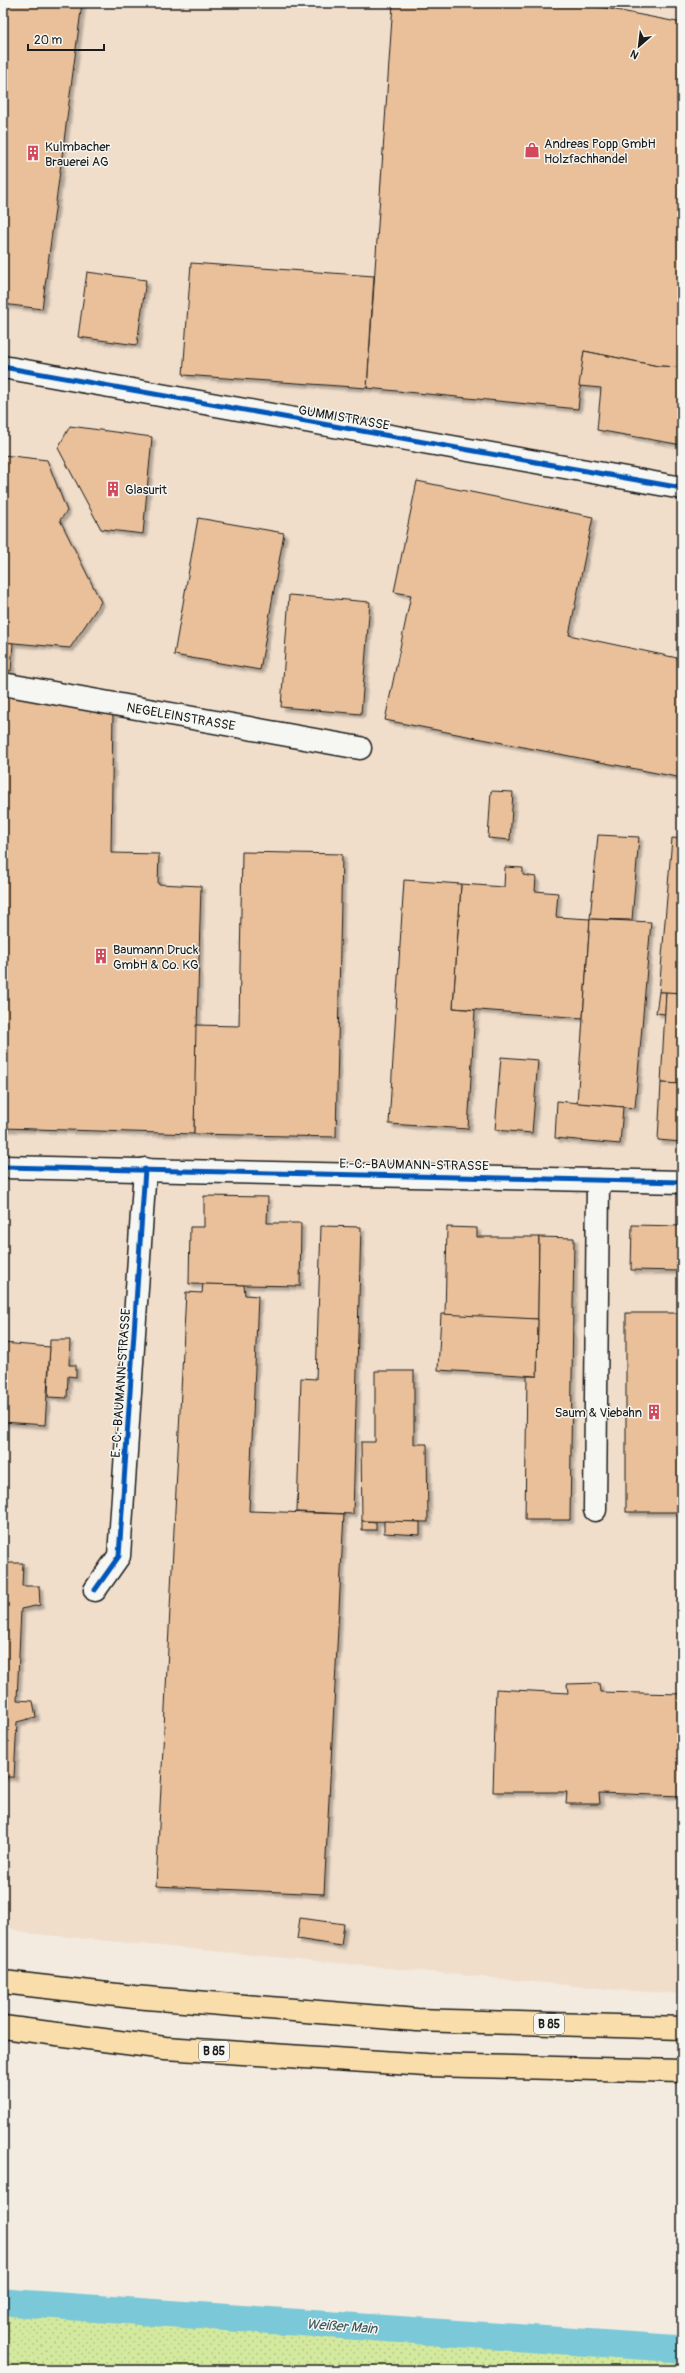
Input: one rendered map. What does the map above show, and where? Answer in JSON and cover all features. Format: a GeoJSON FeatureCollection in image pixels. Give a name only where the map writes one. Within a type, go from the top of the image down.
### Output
{"type":"FeatureCollection","features":[{"type":"Feature","properties":{"kind":"highway","name":"B 85"},"geometry":{"type":"LineString","coordinates":[[3,1982],[134,1997],[417,2020],[682,2028]]}},
{"type":"Feature","properties":{"kind":"highway","name":"B 85"},"geometry":{"type":"LineString","coordinates":[[3,2027],[173,2049],[427,2065],[682,2071]]}},
{"type":"Feature","properties":{"kind":"street","name":"GUMMISTRASSE"},"geometry":{"type":"LineString","coordinates":[[3,367],[682,488]]}},
{"type":"Feature","properties":{"kind":"street","name":"NEGELEINSTRASSE"},"geometry":{"type":"LineString","coordinates":[[3,684],[360,748]]}},
{"type":"Feature","properties":{"kind":"street","name":"E.-C.-BAUMANN-STRASSE"},"geometry":{"type":"LineString","coordinates":[[3,1167],[682,1182]]}},
{"type":"Feature","properties":{"kind":"street","name":"E.-C.-BAUMANN-STRASSE"},"geometry":{"type":"LineString","coordinates":[[95,1590],[119,1556],[145,1169]]}},
{"type":"Feature","properties":{"kind":"street"},"geometry":{"type":"LineString","coordinates":[[596,1510],[598,1180]]}},
{"type":"Feature","properties":{"kind":"shaded area"},"geometry":{"type":"Polygon","coordinates":[[[3,3],[682,3],[682,1994],[617,1990],[25,1933],[3,1926],[3,3]]]}},
{"type":"Feature","properties":{"kind":"green space"},"geometry":{"type":"Polygon","coordinates":[[[3,2306],[682,2351],[682,2370],[3,2370],[3,2306]]]}},
{"type":"Feature","properties":{"kind":"building","name":"Kulmbacher Brauerei AG"},"geometry":{"type":"Polygon","coordinates":[[[3,3],[82,3],[42,309],[3,304],[3,3]]]}},
{"type":"Feature","properties":{"kind":"building","name":"Andreas Popp GmbH Holzfachhandel"},"geometry":{"type":"Polygon","coordinates":[[[393,3],[580,3],[682,23],[682,367],[658,366],[584,351],[578,409],[367,388],[393,3]]]}},
{"type":"Feature","properties":{"kind":"building"},"geometry":{"type":"Polygon","coordinates":[[[191,263],[374,276],[367,388],[183,375],[191,263]]]}},
{"type":"Feature","properties":{"kind":"building"},"geometry":{"type":"Polygon","coordinates":[[[87,272],[146,280],[137,345],[78,337],[87,272]]]}},
{"type":"Feature","properties":{"kind":"building"},"geometry":{"type":"Polygon","coordinates":[[[584,351],[658,366],[682,367],[682,445],[597,430],[601,388],[579,386],[584,351]]]}},
{"type":"Feature","properties":{"kind":"building","name":"Glasurit"},"geometry":{"type":"Polygon","coordinates":[[[70,426],[152,437],[143,534],[101,529],[58,448],[70,426]]]}},
{"type":"Feature","properties":{"kind":"building"},"geometry":{"type":"Polygon","coordinates":[[[3,455],[47,460],[67,511],[60,520],[101,602],[70,648],[3,642],[3,455]]]}},
{"type":"Feature","properties":{"kind":"building"},"geometry":{"type":"Polygon","coordinates":[[[417,481],[593,517],[569,635],[682,659],[682,778],[385,720],[411,595],[394,592],[417,481]]]}},
{"type":"Feature","properties":{"kind":"building"},"geometry":{"type":"Polygon","coordinates":[[[198,518],[284,533],[260,670],[174,655],[198,518]]]}},
{"type":"Feature","properties":{"kind":"building"},"geometry":{"type":"Polygon","coordinates":[[[289,595],[370,602],[361,714],[281,707],[289,595]]]}},
{"type":"Feature","properties":{"kind":"building"},"geometry":{"type":"Polygon","coordinates":[[[3,642],[13,643],[11,671],[3,669],[3,642]]]}},
{"type":"Feature","properties":{"kind":"building","name":"Baumann Druck GmbH & Co. KG"},"geometry":{"type":"Polygon","coordinates":[[[3,694],[113,711],[111,853],[159,854],[158,884],[201,886],[194,1134],[3,1128],[3,694]]]}},
{"type":"Feature","properties":{"kind":"building"},"geometry":{"type":"Polygon","coordinates":[[[491,791],[513,792],[510,840],[488,838],[491,791]]]}},
{"type":"Feature","properties":{"kind":"building"},"geometry":{"type":"Polygon","coordinates":[[[598,835],[639,837],[632,920],[590,919],[598,835]]]}},
{"type":"Feature","properties":{"kind":"building"},"geometry":{"type":"Polygon","coordinates":[[[672,838],[682,839],[682,993],[659,992],[672,838]]]}},
{"type":"Feature","properties":{"kind":"building"},"geometry":{"type":"Polygon","coordinates":[[[242,852],[342,854],[336,1137],[194,1134],[196,1025],[239,1026],[242,852]]]}},
{"type":"Feature","properties":{"kind":"building"},"geometry":{"type":"Polygon","coordinates":[[[505,867],[523,868],[523,875],[536,877],[535,891],[558,893],[556,917],[590,919],[583,1018],[453,1008],[461,884],[504,887],[505,867]]]}},
{"type":"Feature","properties":{"kind":"building"},"geometry":{"type":"Polygon","coordinates":[[[404,880],[461,884],[453,1008],[475,1010],[468,1129],[389,1124],[404,880]]]}},
{"type":"Feature","properties":{"kind":"building"},"geometry":{"type":"Polygon","coordinates":[[[590,919],[651,922],[635,1108],[577,1103],[590,919]]]}},
{"type":"Feature","properties":{"kind":"building"},"geometry":{"type":"Polygon","coordinates":[[[659,992],[666,992],[665,1014],[656,1013],[659,992]]]}},
{"type":"Feature","properties":{"kind":"building"},"geometry":{"type":"Polygon","coordinates":[[[666,992],[682,993],[682,1084],[661,1083],[666,992]]]}},
{"type":"Feature","properties":{"kind":"building"},"geometry":{"type":"Polygon","coordinates":[[[501,1057],[538,1060],[532,1133],[495,1130],[501,1057]]]}},
{"type":"Feature","properties":{"kind":"building"},"geometry":{"type":"Polygon","coordinates":[[[661,1083],[682,1084],[682,1142],[658,1140],[661,1083]]]}},
{"type":"Feature","properties":{"kind":"building"},"geometry":{"type":"Polygon","coordinates":[[[557,1101],[623,1107],[620,1144],[555,1138],[557,1101]]]}},
{"type":"Feature","properties":{"kind":"building"},"geometry":{"type":"Polygon","coordinates":[[[204,1196],[268,1197],[267,1223],[301,1223],[300,1286],[189,1284],[190,1227],[204,1227],[204,1196]]]}},
{"type":"Feature","properties":{"kind":"building"},"geometry":{"type":"Polygon","coordinates":[[[632,1225],[682,1226],[682,1271],[631,1270],[632,1225]]]}},
{"type":"Feature","properties":{"kind":"building"},"geometry":{"type":"Polygon","coordinates":[[[321,1226],[361,1227],[353,1514],[297,1512],[301,1378],[316,1379],[321,1226]]]}},
{"type":"Feature","properties":{"kind":"building"},"geometry":{"type":"Polygon","coordinates":[[[447,1227],[477,1228],[477,1237],[539,1237],[538,1319],[445,1316],[447,1227]]]}},
{"type":"Feature","properties":{"kind":"building"},"geometry":{"type":"Polygon","coordinates":[[[539,1237],[574,1238],[570,1520],[525,1520],[527,1376],[537,1376],[539,1237]]]}},
{"type":"Feature","properties":{"kind":"building"},"geometry":{"type":"Polygon","coordinates":[[[203,1284],[244,1285],[245,1295],[258,1296],[249,1511],[344,1514],[324,1894],[156,1886],[186,1292],[202,1293],[203,1284]]]}},
{"type":"Feature","properties":{"kind":"building","name":"Saum & Viebahn"},"geometry":{"type":"Polygon","coordinates":[[[626,1313],[682,1313],[682,1512],[626,1512],[626,1313]]]}},
{"type":"Feature","properties":{"kind":"building"},"geometry":{"type":"Polygon","coordinates":[[[441,1314],[538,1319],[537,1376],[438,1370],[441,1314]]]}},
{"type":"Feature","properties":{"kind":"building"},"geometry":{"type":"Polygon","coordinates":[[[50,1340],[70,1340],[69,1365],[76,1365],[76,1377],[68,1376],[67,1398],[48,1397],[50,1340]]]}},
{"type":"Feature","properties":{"kind":"building"},"geometry":{"type":"Polygon","coordinates":[[[3,1343],[50,1347],[45,1425],[3,1422],[3,1343]]]}},
{"type":"Feature","properties":{"kind":"building"},"geometry":{"type":"Polygon","coordinates":[[[375,1371],[414,1371],[414,1444],[427,1444],[428,1522],[362,1521],[361,1442],[375,1442],[375,1371]]]}},
{"type":"Feature","properties":{"kind":"building"},"geometry":{"type":"Polygon","coordinates":[[[362,1521],[376,1522],[376,1530],[362,1530],[362,1521]]]}},
{"type":"Feature","properties":{"kind":"building"},"geometry":{"type":"Polygon","coordinates":[[[384,1521],[420,1522],[420,1535],[384,1533],[384,1521]]]}},
{"type":"Feature","properties":{"kind":"building"},"geometry":{"type":"Polygon","coordinates":[[[3,1563],[23,1563],[22,1586],[39,1586],[40,1605],[21,1609],[17,1700],[33,1701],[36,1717],[17,1722],[14,1777],[3,1777],[3,1563]]]}},
{"type":"Feature","properties":{"kind":"building"},"geometry":{"type":"Polygon","coordinates":[[[599,1683],[600,1692],[682,1694],[682,1796],[599,1793],[600,1804],[566,1804],[567,1792],[493,1792],[496,1689],[568,1693],[567,1684],[599,1683]]]}},
{"type":"Feature","properties":{"kind":"building"},"geometry":{"type":"Polygon","coordinates":[[[300,1918],[344,1924],[341,1946],[297,1939],[300,1918]]]}},
{"type":"Feature","properties":{"kind":"waterway","name":"Weißer Main"},"geometry":{"type":"LineString","coordinates":[[3,2302],[682,2349]]}},
{"type":"Feature","properties":{"kind":"cycle path"},"geometry":{"type":"LineString","coordinates":[[3,367],[682,488]]}},
{"type":"Feature","properties":{"kind":"cycle path"},"geometry":{"type":"LineString","coordinates":[[3,1167],[682,1182]]}},
{"type":"Feature","properties":{"kind":"cycle path"},"geometry":{"type":"LineString","coordinates":[[95,1590],[119,1556],[145,1169]]}},
{"type":"Feature","properties":{"kind":"place","name":"Andreas Popp GmbH Holzfachhandel"},"geometry":{"type":"Point","coordinates":[532,150]}},
{"type":"Feature","properties":{"kind":"place","name":"Kulmbacher Brauerei AG"},"geometry":{"type":"Point","coordinates":[33,153]}},
{"type":"Feature","properties":{"kind":"place","name":"Glasurit"},"geometry":{"type":"Point","coordinates":[113,489]}},
{"type":"Feature","properties":{"kind":"place","name":"Baumann Druck GmbH & Co. KG"},"geometry":{"type":"Point","coordinates":[101,956]}},
{"type":"Feature","properties":{"kind":"place","name":"Saum & Viebahn"},"geometry":{"type":"Point","coordinates":[654,1412]}}]}
